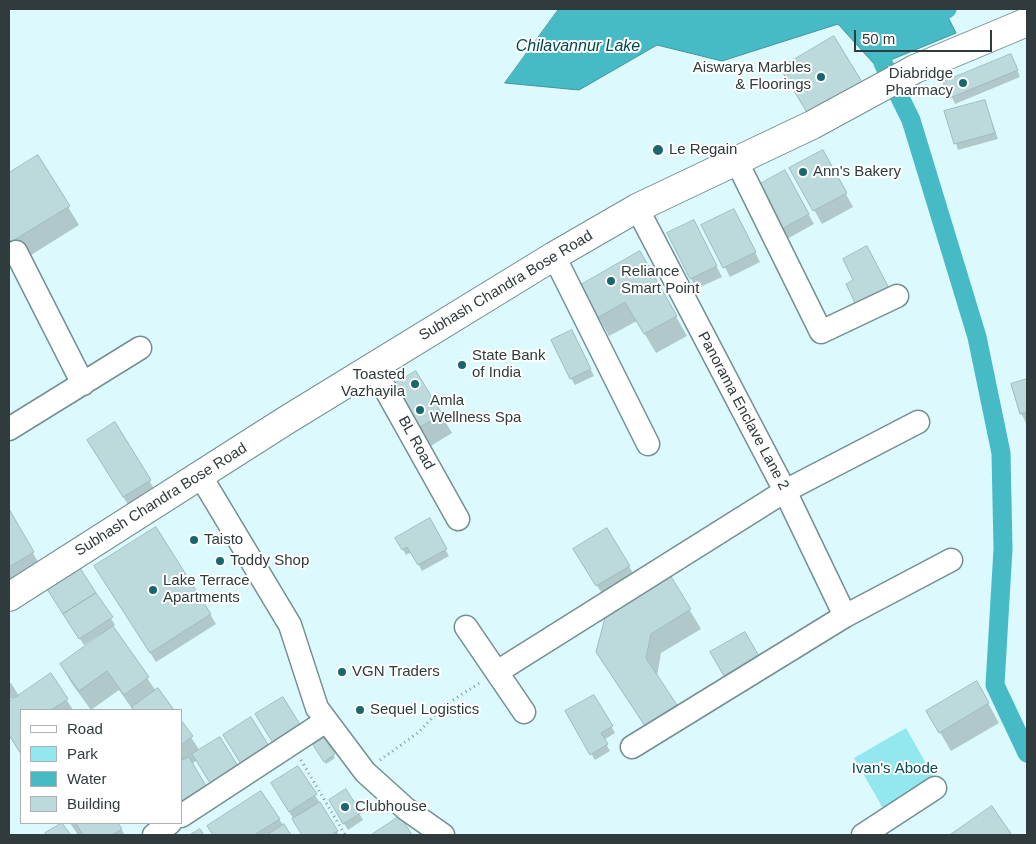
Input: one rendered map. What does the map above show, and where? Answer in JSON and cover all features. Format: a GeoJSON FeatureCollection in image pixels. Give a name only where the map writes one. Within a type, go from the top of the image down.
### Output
{"type":"FeatureCollection","features":[{"type":"Feature","properties":{"kind":"main road","name":"Subhash Chandra Bose Road"},"geometry":{"type":"LineString","coordinates":[[9,597],[373,367],[554,256],[637,208],[812,125],[916,69],[1027,22]]}},
{"type":"Feature","properties":{"kind":"street"},"geometry":{"type":"LineString","coordinates":[[736,160],[820,332],[897,296]]}},
{"type":"Feature","properties":{"kind":"street","name":"Panorama Enclave Lane 2"},"geometry":{"type":"LineString","coordinates":[[637,208],[785,491],[846,616]]}},
{"type":"Feature","properties":{"kind":"street"},"geometry":{"type":"LineString","coordinates":[[16,252],[83,384]]}},
{"type":"Feature","properties":{"kind":"street"},"geometry":{"type":"LineString","coordinates":[[554,256],[648,444]]}},
{"type":"Feature","properties":{"kind":"street"},"geometry":{"type":"LineString","coordinates":[[9,429],[140,348]]}},
{"type":"Feature","properties":{"kind":"street","name":"BL Road"},"geometry":{"type":"LineString","coordinates":[[373,367],[458,519]]}},
{"type":"Feature","properties":{"kind":"street"},"geometry":{"type":"LineString","coordinates":[[497,672],[785,491],[918,422]]}},
{"type":"Feature","properties":{"kind":"street"},"geometry":{"type":"LineString","coordinates":[[200,475],[290,625],[317,708],[364,772],[406,809],[443,835]]}},
{"type":"Feature","properties":{"kind":"street"},"geometry":{"type":"LineString","coordinates":[[632,747],[846,616],[951,560]]}},
{"type":"Feature","properties":{"kind":"street"},"geometry":{"type":"LineString","coordinates":[[466,627],[524,712]]}},
{"type":"Feature","properties":{"kind":"street"},"geometry":{"type":"LineString","coordinates":[[182,815],[326,721]]}},
{"type":"Feature","properties":{"kind":"street"},"geometry":{"type":"LineString","coordinates":[[863,835],[936,788]]}},
{"type":"Feature","properties":{"kind":"street"},"geometry":{"type":"LineString","coordinates":[[154,835],[169,824]]}},
{"type":"Feature","properties":{"kind":"path"},"geometry":{"type":"LineString","coordinates":[[364,772],[418,732],[442,707],[497,672]]}},
{"type":"Feature","properties":{"kind":"path"},"geometry":{"type":"LineString","coordinates":[[291,744],[345,835]]}},
{"type":"Feature","properties":{"kind":"green space","name":"Ivan's Abode"},"geometry":{"type":"Polygon","coordinates":[[[906,728],[936,781],[884,810],[854,758],[906,728]]]}},
{"type":"Feature","properties":{"kind":"water","name":"Chilavannur Lake"},"geometry":{"type":"Polygon","coordinates":[[[559,9],[944,9],[956,33],[876,66],[838,24],[722,61],[657,45],[579,90],[505,83],[559,9]]]}},
{"type":"Feature","properties":{"kind":"building"},"geometry":{"type":"Polygon","coordinates":[[[834,36],[862,82],[808,114],[780,68],[834,36]]]}},
{"type":"Feature","properties":{"kind":"building"},"geometry":{"type":"Polygon","coordinates":[[[1011,54],[1018,70],[950,98],[943,82],[1011,54]]]}},
{"type":"Feature","properties":{"kind":"building"},"geometry":{"type":"Polygon","coordinates":[[[985,100],[995,133],[954,144],[944,111],[985,100]]]}},
{"type":"Feature","properties":{"kind":"building"},"geometry":{"type":"Polygon","coordinates":[[[823,150],[847,193],[813,211],[789,168],[823,150]]]}},
{"type":"Feature","properties":{"kind":"building"},"geometry":{"type":"Polygon","coordinates":[[[38,155],[70,206],[11,242],[9,239],[9,173],[38,155]]]}},
{"type":"Feature","properties":{"kind":"building"},"geometry":{"type":"Polygon","coordinates":[[[785,170],[809,214],[780,230],[757,186],[785,170]]]}},
{"type":"Feature","properties":{"kind":"building"},"geometry":{"type":"Polygon","coordinates":[[[734,209],[756,252],[723,268],[701,225],[734,209]]]}},
{"type":"Feature","properties":{"kind":"building"},"geometry":{"type":"Polygon","coordinates":[[[694,220],[717,266],[690,279],[667,233],[694,220]]]}},
{"type":"Feature","properties":{"kind":"building"},"geometry":{"type":"Polygon","coordinates":[[[867,246],[890,290],[857,307],[846,284],[853,280],[843,259],[867,246]]]}},
{"type":"Feature","properties":{"kind":"building"},"geometry":{"type":"Polygon","coordinates":[[[640,251],[677,316],[644,334],[625,302],[597,318],[579,286],[640,251]]]}},
{"type":"Feature","properties":{"kind":"building"},"geometry":{"type":"Polygon","coordinates":[[[572,330],[591,369],[570,379],[551,340],[572,330]]]}},
{"type":"Feature","properties":{"kind":"building"},"geometry":{"type":"Polygon","coordinates":[[[416,371],[442,414],[417,429],[391,386],[416,371]]]}},
{"type":"Feature","properties":{"kind":"building"},"geometry":{"type":"Polygon","coordinates":[[[1027,379],[1027,412],[1020,414],[1011,384],[1027,379]]]}},
{"type":"Feature","properties":{"kind":"building"},"geometry":{"type":"Polygon","coordinates":[[[115,422],[151,480],[123,497],[87,440],[115,422]]]}},
{"type":"Feature","properties":{"kind":"building"},"geometry":{"type":"Polygon","coordinates":[[[9,509],[34,552],[9,567],[9,509]]]}},
{"type":"Feature","properties":{"kind":"building"},"geometry":{"type":"Polygon","coordinates":[[[430,518],[447,549],[418,565],[407,547],[402,550],[395,538],[430,518]]]}},
{"type":"Feature","properties":{"kind":"building","name":"Lake Terrace Apartments"},"geometry":{"type":"Polygon","coordinates":[[[156,527],[211,614],[150,653],[94,566],[156,527]]]}},
{"type":"Feature","properties":{"kind":"building"},"geometry":{"type":"Polygon","coordinates":[[[607,528],[630,566],[596,586],[573,549],[607,528]]]}},
{"type":"Feature","properties":{"kind":"building"},"geometry":{"type":"Polygon","coordinates":[[[80,568],[96,593],[63,614],[47,589],[80,568]]]}},
{"type":"Feature","properties":{"kind":"building"},"geometry":{"type":"Polygon","coordinates":[[[670,575],[691,609],[651,634],[646,658],[677,705],[645,726],[596,652],[606,614],[670,575]]]}},
{"type":"Feature","properties":{"kind":"building"},"geometry":{"type":"Polygon","coordinates":[[[96,593],[113,617],[79,639],[63,614],[96,593]]]}},
{"type":"Feature","properties":{"kind":"building"},"geometry":{"type":"Polygon","coordinates":[[[113,626],[149,677],[124,695],[107,671],[79,691],[60,664],[113,626]]]}},
{"type":"Feature","properties":{"kind":"building"},"geometry":{"type":"Polygon","coordinates":[[[745,632],[759,656],[724,676],[710,652],[745,632]]]}},
{"type":"Feature","properties":{"kind":"building"},"geometry":{"type":"Polygon","coordinates":[[[51,673],[68,699],[53,709],[20,709],[20,752],[9,735],[9,702],[51,673]]]}},
{"type":"Feature","properties":{"kind":"building"},"geometry":{"type":"Polygon","coordinates":[[[977,681],[989,703],[939,733],[926,711],[977,681]]]}},
{"type":"Feature","properties":{"kind":"building"},"geometry":{"type":"Polygon","coordinates":[[[158,688],[173,709],[133,709],[132,707],[158,688]]]}},
{"type":"Feature","properties":{"kind":"building"},"geometry":{"type":"Polygon","coordinates":[[[594,695],[613,726],[601,733],[608,744],[590,755],[565,711],[594,695]]]}},
{"type":"Feature","properties":{"kind":"building"},"geometry":{"type":"Polygon","coordinates":[[[283,697],[301,726],[273,743],[255,714],[283,697]]]}},
{"type":"Feature","properties":{"kind":"building"},"geometry":{"type":"Polygon","coordinates":[[[251,717],[269,746],[241,764],[223,735],[251,717]]]}},
{"type":"Feature","properties":{"kind":"building"},"geometry":{"type":"Polygon","coordinates":[[[182,721],[193,736],[182,744],[182,721]]]}},
{"type":"Feature","properties":{"kind":"building"},"geometry":{"type":"Polygon","coordinates":[[[220,737],[238,766],[210,783],[192,754],[220,737]]]}},
{"type":"Feature","properties":{"kind":"building"},"geometry":{"type":"Polygon","coordinates":[[[324,738],[335,754],[324,762],[313,745],[324,738]]]}},
{"type":"Feature","properties":{"kind":"building"},"geometry":{"type":"Polygon","coordinates":[[[189,757],[206,786],[182,800],[182,760],[189,757]]]}},
{"type":"Feature","properties":{"kind":"building"},"geometry":{"type":"Polygon","coordinates":[[[298,766],[317,794],[289,812],[271,783],[298,766]]]}},
{"type":"Feature","properties":{"kind":"building","name":"Clubhouse"},"geometry":{"type":"Polygon","coordinates":[[[346,789],[361,813],[343,824],[329,800],[346,789]]]}},
{"type":"Feature","properties":{"kind":"building"},"geometry":{"type":"Polygon","coordinates":[[[261,791],[280,819],[254,835],[213,835],[207,826],[261,791]]]}},
{"type":"Feature","properties":{"kind":"building"},"geometry":{"type":"Polygon","coordinates":[[[320,802],[338,831],[331,835],[302,835],[292,819],[320,802]]]}},
{"type":"Feature","properties":{"kind":"building"},"geometry":{"type":"Polygon","coordinates":[[[992,806],[1012,835],[950,835],[992,806]]]}},
{"type":"Feature","properties":{"kind":"building"},"geometry":{"type":"Polygon","coordinates":[[[400,816],[412,835],[371,835],[400,816]]]}},
{"type":"Feature","properties":{"kind":"building"},"geometry":{"type":"Polygon","coordinates":[[[63,824],[71,835],[46,835],[45,833],[63,824]]]}},
{"type":"Feature","properties":{"kind":"building"},"geometry":{"type":"Polygon","coordinates":[[[76,824],[119,824],[122,829],[112,835],[83,835],[76,824]]]}},
{"type":"Feature","properties":{"kind":"building"},"geometry":{"type":"Polygon","coordinates":[[[284,824],[291,835],[267,835],[284,824]]]}},
{"type":"Feature","properties":{"kind":"building"},"geometry":{"type":"Polygon","coordinates":[[[200,829],[204,835],[190,835],[200,829]]]}},
{"type":"Feature","properties":{"kind":"waterway"},"geometry":{"type":"LineString","coordinates":[[883,63],[911,120],[977,337],[1001,453],[1003,549],[995,685],[1027,753]]}},
{"type":"Feature","properties":{"kind":"place","name":"Aiswarya Marbles & Floorings"},"geometry":{"type":"Point","coordinates":[821,77]}},
{"type":"Feature","properties":{"kind":"place","name":"Diabridge Pharmacy"},"geometry":{"type":"Point","coordinates":[963,83]}},
{"type":"Feature","properties":{"kind":"place","name":"Le Regain"},"geometry":{"type":"Point","coordinates":[658,150]}},
{"type":"Feature","properties":{"kind":"place","name":"Ann's Bakery"},"geometry":{"type":"Point","coordinates":[803,172]}},
{"type":"Feature","properties":{"kind":"place","name":"Reliance Smart Point"},"geometry":{"type":"Point","coordinates":[611,281]}},
{"type":"Feature","properties":{"kind":"place","name":"State Bank of India"},"geometry":{"type":"Point","coordinates":[462,365]}},
{"type":"Feature","properties":{"kind":"place","name":"Toasted Vazhayila"},"geometry":{"type":"Point","coordinates":[415,384]}},
{"type":"Feature","properties":{"kind":"place","name":"Amla Wellness Spa"},"geometry":{"type":"Point","coordinates":[420,410]}},
{"type":"Feature","properties":{"kind":"place","name":"Taisto"},"geometry":{"type":"Point","coordinates":[194,540]}},
{"type":"Feature","properties":{"kind":"place","name":"Toddy Shop"},"geometry":{"type":"Point","coordinates":[220,561]}},
{"type":"Feature","properties":{"kind":"place","name":"Lake Terrace Apartments"},"geometry":{"type":"Point","coordinates":[153,590]}},
{"type":"Feature","properties":{"kind":"place","name":"VGN Traders"},"geometry":{"type":"Point","coordinates":[342,672]}},
{"type":"Feature","properties":{"kind":"place","name":"Sequel Logistics"},"geometry":{"type":"Point","coordinates":[360,710]}},
{"type":"Feature","properties":{"kind":"place","name":"Clubhouse"},"geometry":{"type":"Point","coordinates":[345,807]}}]}
